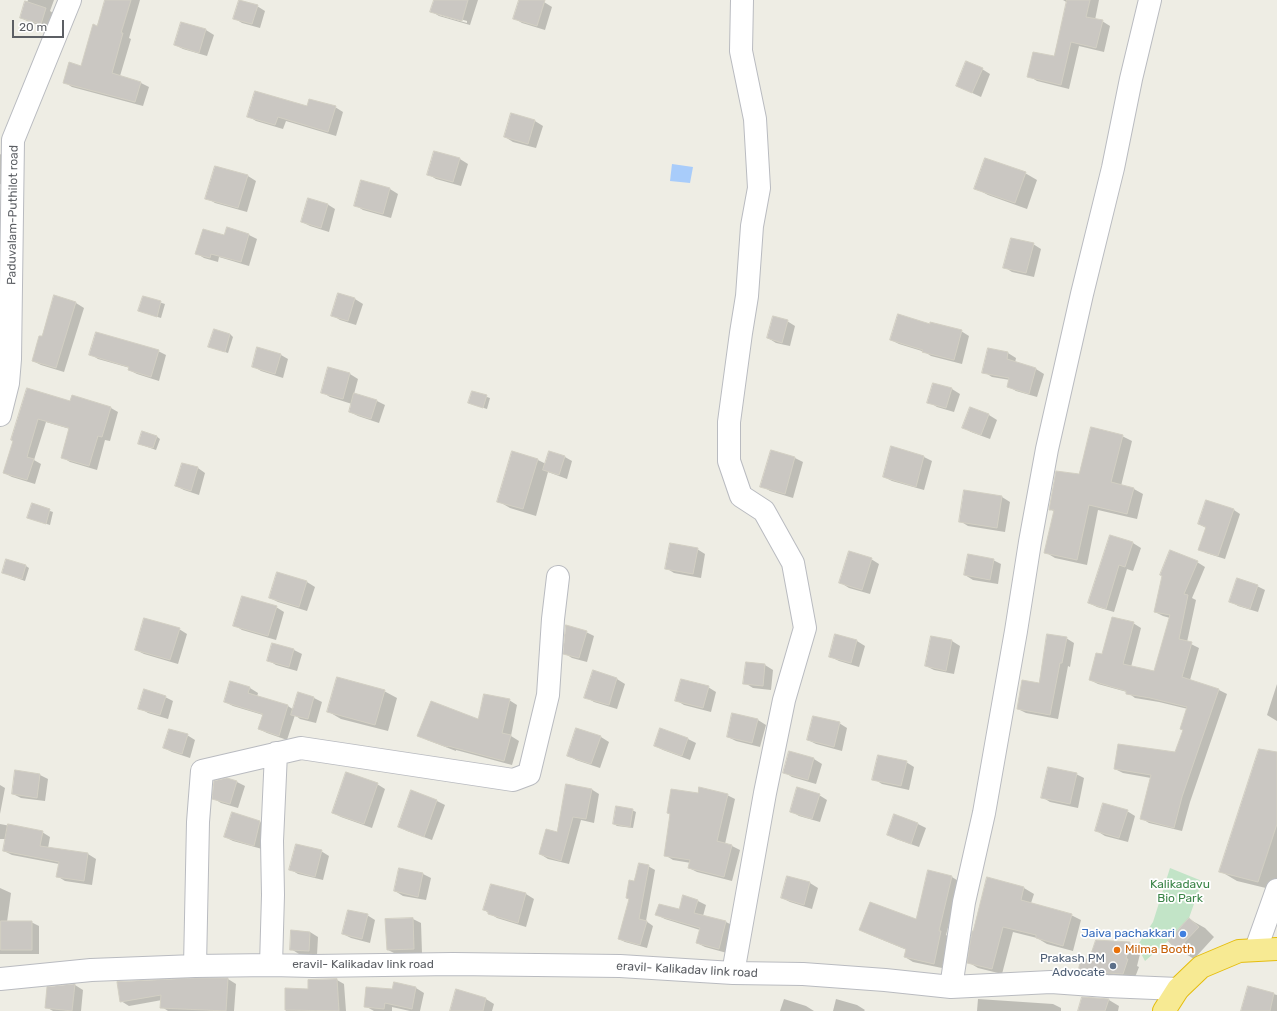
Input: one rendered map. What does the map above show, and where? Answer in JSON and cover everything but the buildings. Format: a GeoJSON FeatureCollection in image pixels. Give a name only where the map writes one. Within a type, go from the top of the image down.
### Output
{"type":"FeatureCollection","features":[{"type":"Feature","properties":{"kind":"highway"},"geometry":{"type":"LineString","coordinates":[[1164,1011],[1178,989],[1201,967],[1239,951],[1267,949]]}},
{"type":"Feature","properties":{"kind":"street","name":"Paduvalam-Puthilot road"},"geometry":{"type":"LineString","coordinates":[[0,415],[4,382],[10,359],[7,137],[70,0]]}},
{"type":"Feature","properties":{"kind":"street"},"geometry":{"type":"LineString","coordinates":[[733,973],[765,793],[784,700],[805,628],[793,563],[764,511],[741,496],[730,461],[729,422],[747,296],[752,226],[759,188],[756,119],[741,51],[742,0]]}},
{"type":"Feature","properties":{"kind":"street"},"geometry":{"type":"LineString","coordinates":[[951,987],[964,902],[984,813],[1047,449],[1082,294],[1113,168],[1131,79],[1150,0]]}},
{"type":"Feature","properties":{"kind":"street"},"geometry":{"type":"LineString","coordinates":[[195,966],[198,822],[202,771],[301,748],[513,780],[529,774],[548,695],[553,619],[558,577]]}},
{"type":"Feature","properties":{"kind":"street"},"geometry":{"type":"LineString","coordinates":[[271,964],[273,895],[272,841],[276,753]]}},
{"type":"Feature","properties":{"kind":"street"},"geometry":{"type":"LineString","coordinates":[[1267,949],[1277,890]]}},
{"type":"Feature","properties":{"kind":"street","name":"eravil- Kalikadav link road"},"geometry":{"type":"LineString","coordinates":[[0,979],[91,970],[195,966],[271,964],[314,966],[453,964],[620,966],[733,973],[803,974],[951,987],[1050,982],[1178,989]]}},
{"type":"Feature","properties":{"kind":"green space","name":"Kalikadavu Bio Park"},"geometry":{"type":"Polygon","coordinates":[[[1170,868],[1202,881],[1189,918],[1168,941],[1145,961],[1137,946],[1153,922],[1170,868]]]}},
{"type":"Feature","properties":{"kind":"water"},"geometry":{"type":"Polygon","coordinates":[[[672,164],[693,167],[690,183],[670,181],[672,164]]]}},
{"type":"Feature","properties":{"kind":"place","name":"Jaiva pachakkari"},"geometry":{"type":"Point","coordinates":[1183,934]}},
{"type":"Feature","properties":{"kind":"place","name":"Milma Booth"},"geometry":{"type":"Point","coordinates":[1117,950]}},
{"type":"Feature","properties":{"kind":"place","name":"Prakash PM Advocate"},"geometry":{"type":"Point","coordinates":[1113,966]}}]}
